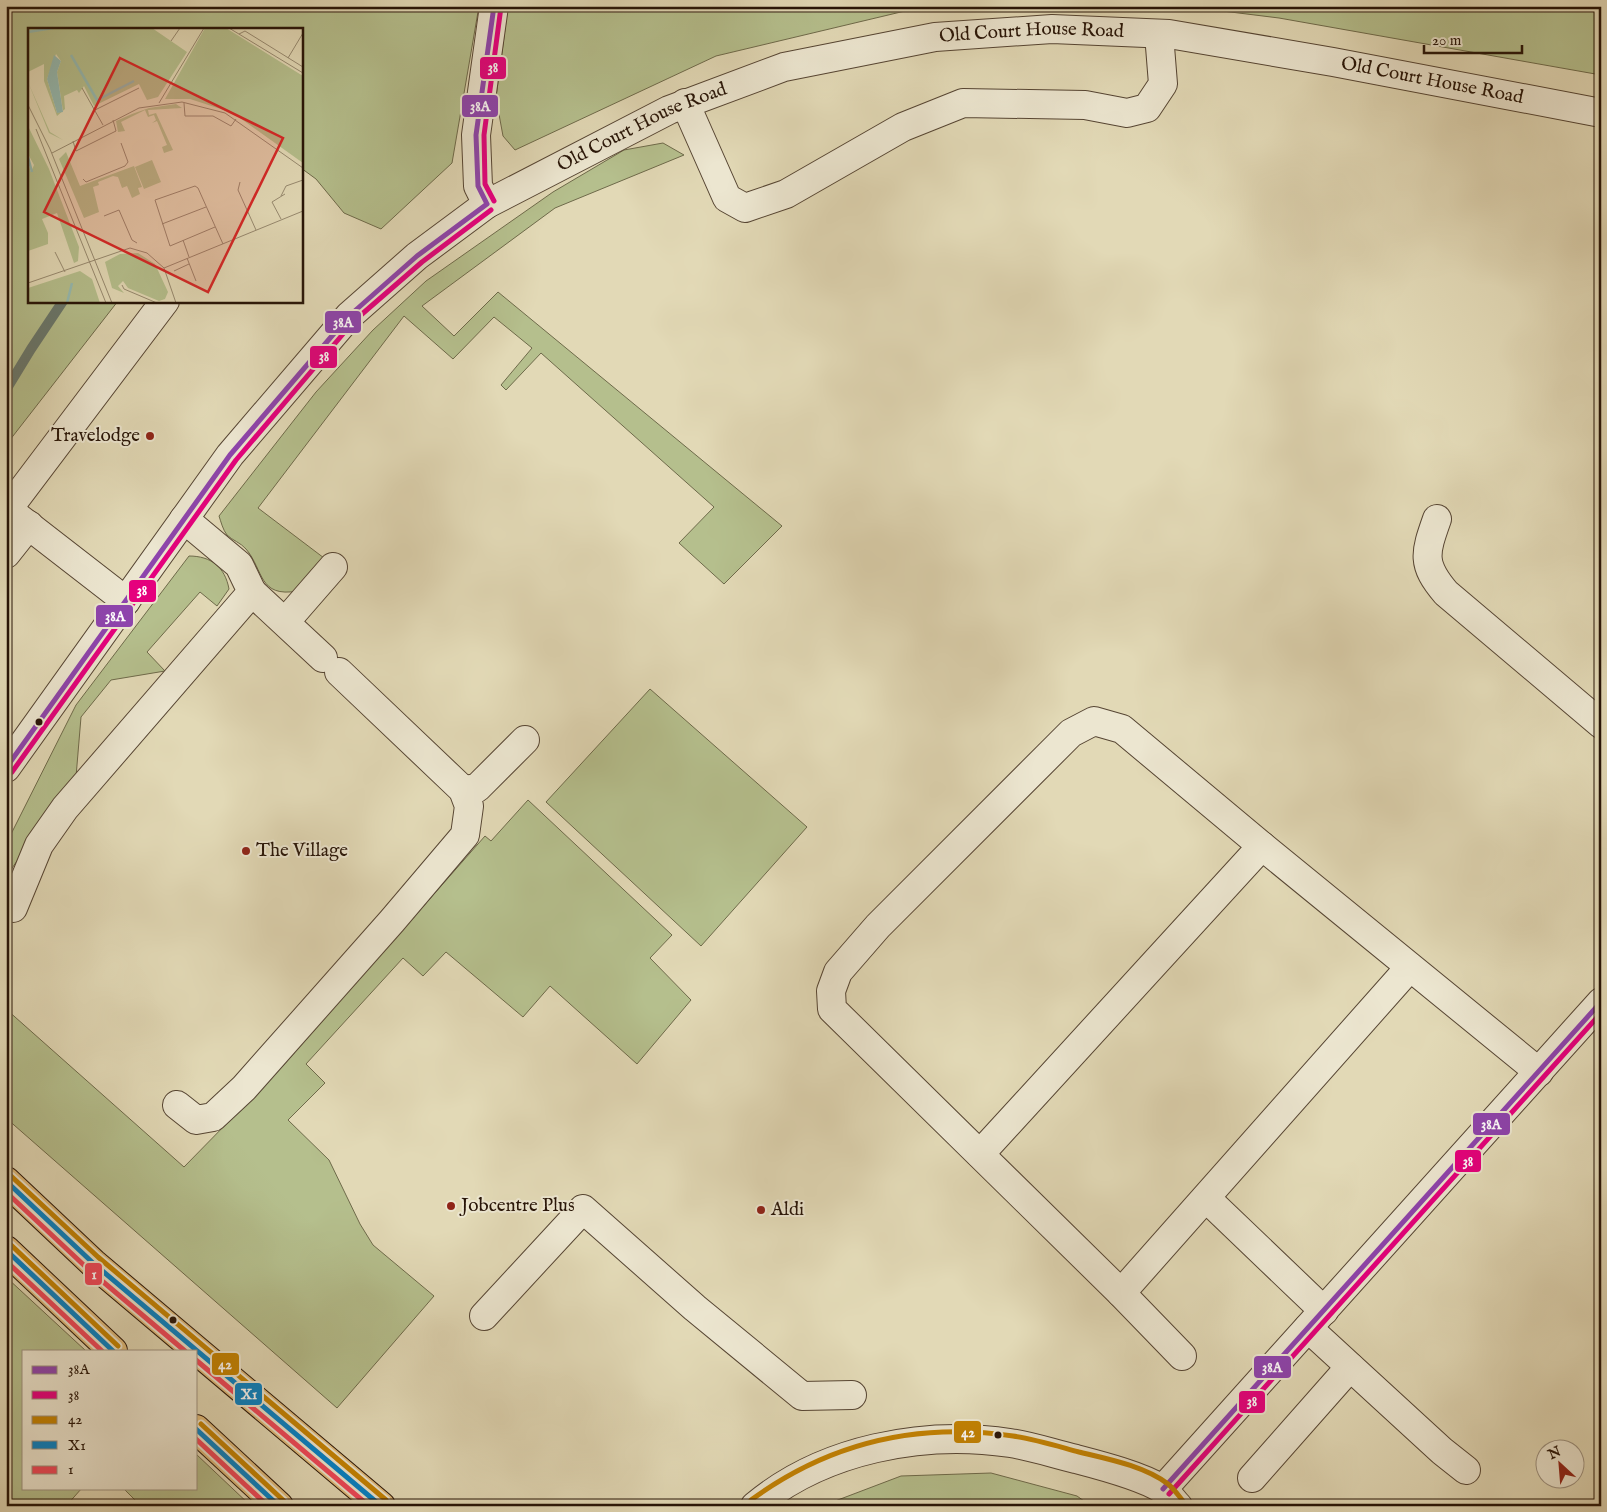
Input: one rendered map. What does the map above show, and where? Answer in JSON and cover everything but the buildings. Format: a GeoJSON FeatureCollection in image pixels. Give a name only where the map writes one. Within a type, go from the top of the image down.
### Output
{"type":"FeatureCollection","features":[{"type":"Feature","properties":{"kind":"highway"},"geometry":{"type":"LineString","coordinates":[[6,1181],[93,1263],[196,1350]]}},
{"type":"Feature","properties":{"kind":"highway"},"geometry":{"type":"LineString","coordinates":[[6,1250],[112,1350]]}},
{"type":"Feature","properties":{"kind":"highway"},"geometry":{"type":"LineString","coordinates":[[198,1352],[381,1506]]}},
{"type":"Feature","properties":{"kind":"highway"},"geometry":{"type":"LineString","coordinates":[[198,1431],[279,1506]]}},
{"type":"Feature","properties":{"kind":"street"},"geometry":{"type":"LineString","coordinates":[[487,204],[478,186],[476,135],[494,6]]}},
{"type":"Feature","properties":{"kind":"street","name":"Old Court House Road"},"geometry":{"type":"LineString","coordinates":[[6,768],[230,455],[349,316],[417,256],[487,204],[669,110],[784,67],[935,37],[1052,29],[1160,34],[1333,62],[1601,113]]}},
{"type":"Feature","properties":{"kind":"street"},"geometry":{"type":"LineString","coordinates":[[685,104],[727,198],[746,208],[786,194],[903,127],[963,103],[1085,106],[1127,114],[1147,108],[1163,84],[1160,34]]}},
{"type":"Feature","properties":{"kind":"street"},"geometry":{"type":"LineString","coordinates":[[126,601],[7,508],[164,302]]}},
{"type":"Feature","properties":{"kind":"street"},"geometry":{"type":"LineString","coordinates":[[178,1104],[196,1120],[213,1117],[244,1088],[392,921],[465,835],[469,806],[463,790],[286,621],[252,592],[239,565],[184,519]]}},
{"type":"Feature","properties":{"kind":"street"},"geometry":{"type":"LineString","coordinates":[[1438,519],[1427,547],[1432,576],[1446,593],[1601,724]]}},
{"type":"Feature","properties":{"kind":"street"},"geometry":{"type":"LineString","coordinates":[[6,554],[29,525]]}},
{"type":"Feature","properties":{"kind":"street"},"geometry":{"type":"LineString","coordinates":[[286,621],[333,567]]}},
{"type":"Feature","properties":{"kind":"street"},"geometry":{"type":"LineString","coordinates":[[6,901],[13,908],[39,846],[65,808],[252,592]]}},
{"type":"Feature","properties":{"kind":"street"},"geometry":{"type":"LineString","coordinates":[[1182,1356],[1121,1293],[832,1009],[830,991],[838,972],[878,926],[1071,733],[1094,721],[1122,729],[1262,846],[1540,1072]]}},
{"type":"Feature","properties":{"kind":"street"},"geometry":{"type":"LineString","coordinates":[[463,790],[477,788],[525,740]]}},
{"type":"Feature","properties":{"kind":"street"},"geometry":{"type":"LineString","coordinates":[[980,1154],[1262,846]]}},
{"type":"Feature","properties":{"kind":"street"},"geometry":{"type":"LineString","coordinates":[[1121,1293],[1410,967]]}},
{"type":"Feature","properties":{"kind":"street"},"geometry":{"type":"LineString","coordinates":[[755,1506],[773,1491],[816,1466],[892,1445],[925,1440],[969,1440],[1011,1443],[1107,1467],[1170,1498],[1316,1319],[1601,1002]]}},
{"type":"Feature","properties":{"kind":"street"},"geometry":{"type":"LineString","coordinates":[[1206,1198],[1316,1319],[1350,1367],[1466,1470]]}},
{"type":"Feature","properties":{"kind":"street"},"geometry":{"type":"LineString","coordinates":[[484,1316],[583,1209],[695,1308],[802,1396],[852,1395]]}},
{"type":"Feature","properties":{"kind":"street"},"geometry":{"type":"LineString","coordinates":[[1252,1478],[1350,1367]]}},
{"type":"Feature","properties":{"kind":"green space"},"geometry":{"type":"Polygon","coordinates":[[[6,6],[479,6],[452,163],[381,229],[344,213],[316,179],[302,169],[302,28],[28,28],[28,302],[117,302],[6,445],[6,6]]]}},
{"type":"Feature","properties":{"kind":"green space"},"geometry":{"type":"Polygon","coordinates":[[[508,6],[926,6],[716,56],[515,150],[503,136],[496,98],[508,6]]]}},
{"type":"Feature","properties":{"kind":"green space"},"geometry":{"type":"Polygon","coordinates":[[[1182,6],[1601,6],[1601,75],[1279,18],[1182,6]]]}},
{"type":"Feature","properties":{"kind":"green space"},"geometry":{"type":"Polygon","coordinates":[[[663,143],[684,155],[555,208],[422,306],[454,336],[498,292],[782,526],[724,584],[679,543],[714,507],[541,353],[506,390],[501,385],[532,348],[494,317],[453,359],[404,316],[258,508],[324,558],[298,591],[285,592],[269,586],[246,549],[227,535],[219,516],[316,392],[373,330],[426,281],[553,192],[624,150],[663,143]]]}},
{"type":"Feature","properties":{"kind":"green space"},"geometry":{"type":"Polygon","coordinates":[[[189,556],[204,558],[216,564],[224,575],[229,589],[217,606],[200,592],[147,652],[165,671],[111,680],[81,717],[76,777],[10,871],[6,871],[6,844],[76,705],[189,556]]]}},
{"type":"Feature","properties":{"kind":"green space"},"geometry":{"type":"Polygon","coordinates":[[[650,689],[807,827],[701,946],[546,802],[650,689]]]}},
{"type":"Feature","properties":{"kind":"green space"},"geometry":{"type":"Polygon","coordinates":[[[528,800],[672,935],[650,958],[691,1000],[637,1064],[550,986],[523,1017],[446,952],[423,976],[403,958],[306,1064],[325,1083],[288,1120],[329,1160],[360,1224],[373,1245],[434,1296],[337,1408],[6,1118],[6,1009],[184,1167],[280,1069],[485,836],[491,841],[528,800]]]}},
{"type":"Feature","properties":{"kind":"green space"},"geometry":{"type":"Polygon","coordinates":[[[6,1277],[85,1350],[22,1350],[22,1490],[80,1490],[66,1506],[6,1506],[6,1277]]]}},
{"type":"Feature","properties":{"kind":"green space"},"geometry":{"type":"Polygon","coordinates":[[[198,1456],[251,1506],[141,1506],[125,1490],[198,1490],[198,1456]]]}},
{"type":"Feature","properties":{"kind":"green space"},"geometry":{"type":"Polygon","coordinates":[[[991,1473],[1077,1496],[1091,1506],[822,1506],[901,1476],[991,1473]]]}},
{"type":"Feature","properties":{"kind":"waterway"},"geometry":{"type":"LineString","coordinates":[[6,390],[62,302]]}},
{"type":"Feature","properties":{"kind":"transit line","name":"38A"},"geometry":{"type":"LineString","coordinates":[[487,204],[478,186],[476,135],[494,6]]}},
{"type":"Feature","properties":{"kind":"transit line","name":"38"},"geometry":{"type":"LineString","coordinates":[[494,201],[485,184],[484,135],[501,7]]}},
{"type":"Feature","properties":{"kind":"transit line","name":"38A"},"geometry":{"type":"LineString","coordinates":[[6,768],[230,455],[349,316],[417,256],[487,204]]}},
{"type":"Feature","properties":{"kind":"transit line","name":"38"},"geometry":{"type":"LineString","coordinates":[[12,772],[236,460],[354,321],[422,262],[491,210]]}},
{"type":"Feature","properties":{"kind":"transit line","name":"38A"},"geometry":{"type":"LineString","coordinates":[[1163,1489],[1601,1002]]}},
{"type":"Feature","properties":{"kind":"transit line","name":"38"},"geometry":{"type":"LineString","coordinates":[[1169,1494],[1601,1013]]}},
{"type":"Feature","properties":{"kind":"transit line","name":"42"},"geometry":{"type":"LineString","coordinates":[[11,1176],[98,1257],[386,1500]]}},
{"type":"Feature","properties":{"kind":"transit line","name":"X1"},"geometry":{"type":"LineString","coordinates":[[6,1181],[93,1263],[196,1350]]}},
{"type":"Feature","properties":{"kind":"transit line","name":"1"},"geometry":{"type":"LineString","coordinates":[[6,1192],[88,1269],[184,1350]]}},
{"type":"Feature","properties":{"kind":"transit line","name":"42"},"geometry":{"type":"LineString","coordinates":[[11,1245],[118,1346]]}},
{"type":"Feature","properties":{"kind":"transit line","name":"X1"},"geometry":{"type":"LineString","coordinates":[[6,1250],[112,1350]]}},
{"type":"Feature","properties":{"kind":"transit line","name":"1"},"geometry":{"type":"LineString","coordinates":[[6,1261],[101,1350]]}},
{"type":"Feature","properties":{"kind":"transit line","name":"X1"},"geometry":{"type":"LineString","coordinates":[[198,1352],[381,1506]]}},
{"type":"Feature","properties":{"kind":"transit line","name":"1"},"geometry":{"type":"LineString","coordinates":[[198,1362],[369,1506]]}},
{"type":"Feature","properties":{"kind":"transit line","name":"42"},"geometry":{"type":"LineString","coordinates":[[201,1424],[284,1501]]}},
{"type":"Feature","properties":{"kind":"transit line","name":"X1"},"geometry":{"type":"LineString","coordinates":[[198,1431],[279,1506]]}},
{"type":"Feature","properties":{"kind":"transit line","name":"42"},"geometry":{"type":"LineString","coordinates":[[751,1500],[781,1480],[811,1464],[875,1441],[908,1435],[977,1432],[1021,1437],[1114,1460],[1148,1472],[1170,1486],[1183,1501]]}},
{"type":"Feature","properties":{"kind":"transit line","name":"1"},"geometry":{"type":"LineString","coordinates":[[198,1441],[268,1506]]}},
{"type":"Feature","properties":{"kind":"place","name":"Travelodge"},"geometry":{"type":"Point","coordinates":[150,436]}},
{"type":"Feature","properties":{"kind":"place","name":"The Village"},"geometry":{"type":"Point","coordinates":[246,851]}},
{"type":"Feature","properties":{"kind":"place","name":"Jobcentre Plus"},"geometry":{"type":"Point","coordinates":[451,1206]}},
{"type":"Feature","properties":{"kind":"place","name":"Aldi"},"geometry":{"type":"Point","coordinates":[761,1210]}}]}
